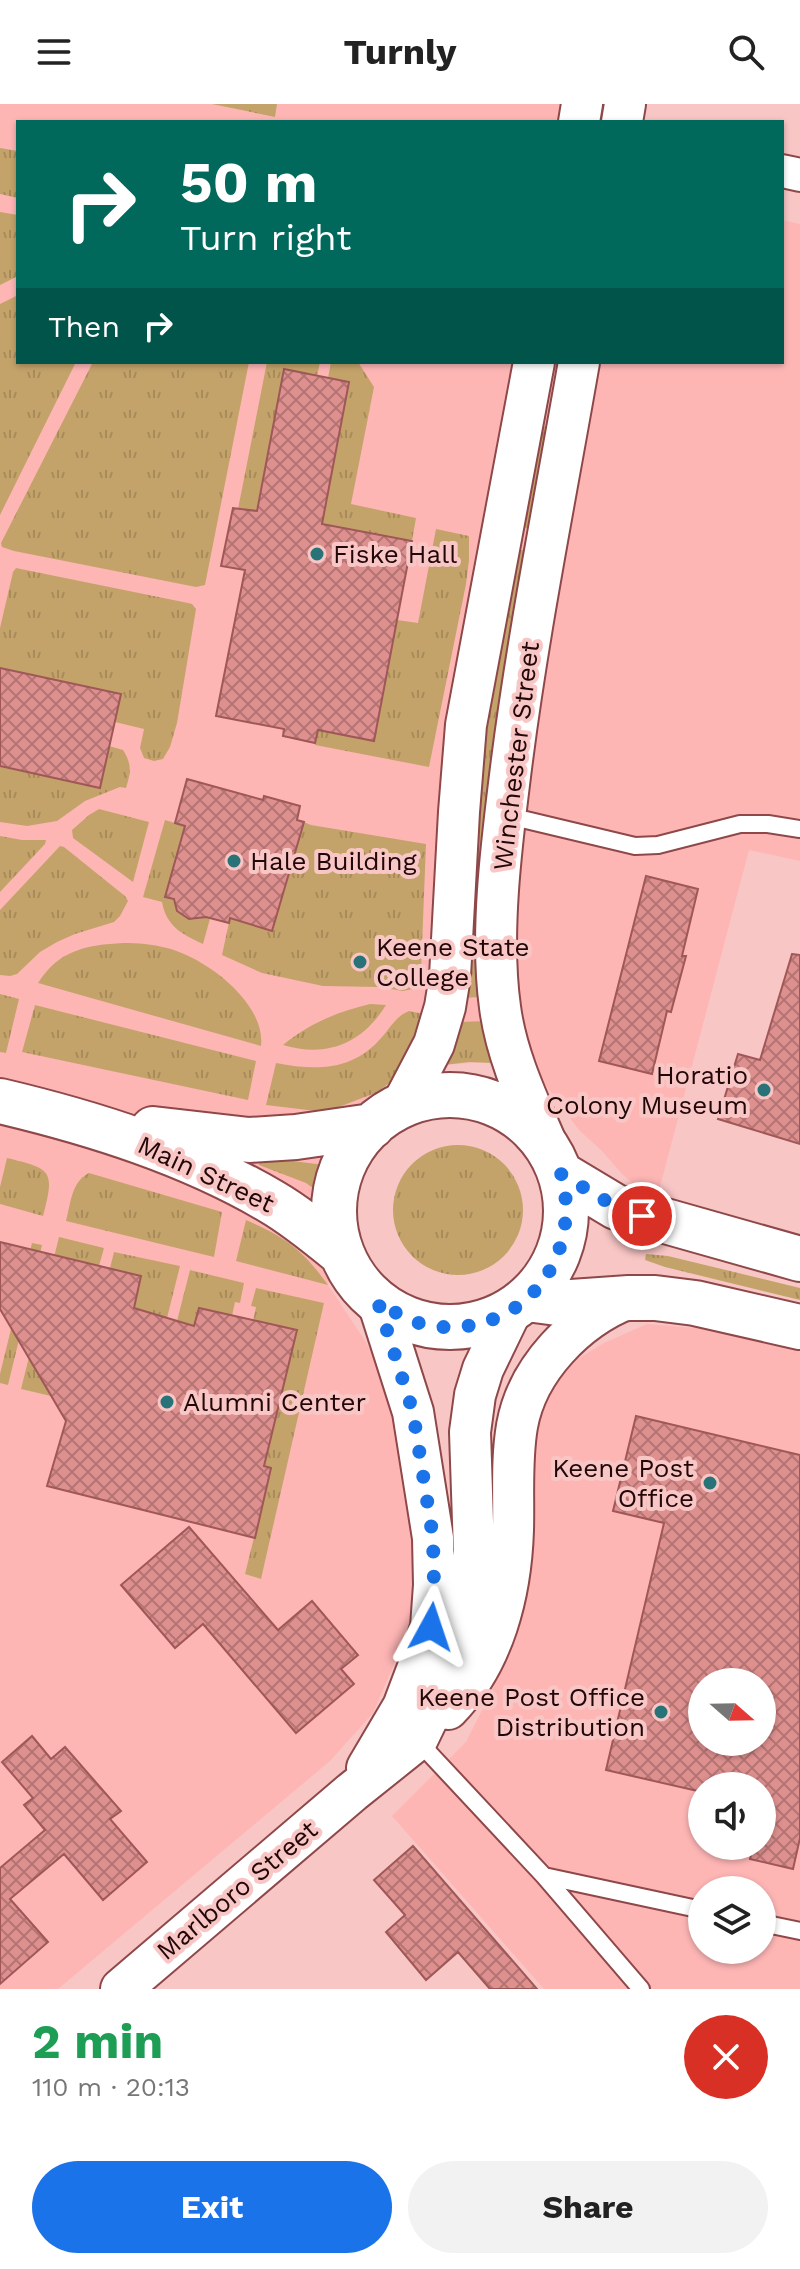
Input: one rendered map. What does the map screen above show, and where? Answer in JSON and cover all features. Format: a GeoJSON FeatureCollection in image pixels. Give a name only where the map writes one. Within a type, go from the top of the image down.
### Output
{"type":"FeatureCollection","features":[{"type":"Feature","properties":{"kind":"main road"},"geometry":{"type":"LineString","coordinates":[[554,1160],[567,1210],[562,1245],[545,1277],[519,1305],[491,1322],[439,1327],[406,1319],[378,1302],[355,1278],[341,1253],[334,1219],[337,1185],[350,1153],[387,1116],[434,1096],[466,1095],[497,1104],[525,1121],[554,1160],[616,1207],[800,1259]]}},
{"type":"Feature","properties":{"kind":"main road","name":"Main Street"},"geometry":{"type":"LineString","coordinates":[[0,1101],[59,1116],[155,1147],[199,1165],[272,1202],[341,1253]]}},
{"type":"Feature","properties":{"kind":"main road","name":"Main Street"},"geometry":{"type":"LineString","coordinates":[[59,1116],[249,1140],[296,1137],[387,1116]]}},
{"type":"Feature","properties":{"kind":"main road"},"geometry":{"type":"LineString","coordinates":[[519,1305],[629,1298],[695,1303],[800,1327]]}},
{"type":"Feature","properties":{"kind":"street","name":"Winchester Street"},"geometry":{"type":"LineString","coordinates":[[387,1116],[434,1044],[445,1007],[450,976],[466,725],[534,364]]}},
{"type":"Feature","properties":{"kind":"street","name":"Winchester Street"},"geometry":{"type":"LineString","coordinates":[[554,1160],[524,1091],[500,1009],[498,909],[502,835],[521,684],[579,364]]}},
{"type":"Feature","properties":{"kind":"street"},"geometry":{"type":"LineString","coordinates":[[417,1740],[463,1693],[484,1659],[497,1627],[509,1579],[517,1423],[529,1389],[549,1357],[578,1329],[613,1304],[629,1298]]}},
{"type":"Feature","properties":{"kind":"street","name":"Marlboro Street"},"geometry":{"type":"LineString","coordinates":[[352,1792],[403,1707],[431,1627],[434,1585],[433,1538],[413,1412],[378,1302]]}},
{"type":"Feature","properties":{"kind":"street","name":"Marlboro Street"},"geometry":{"type":"LineString","coordinates":[[121,1989],[417,1740],[443,1686],[468,1604],[474,1551],[470,1432],[475,1395],[483,1369],[519,1305]]}},
{"type":"Feature","properties":{"kind":"lane"},"geometry":{"type":"LineString","coordinates":[[526,820],[635,846],[658,845],[740,824],[800,829]]}},
{"type":"Feature","properties":{"kind":"lane"},"geometry":{"type":"LineString","coordinates":[[417,1740],[544,1876],[641,1989]]}},
{"type":"Feature","properties":{"kind":"lane"},"geometry":{"type":"LineString","coordinates":[[544,1876],[688,1907]]}},
{"type":"Feature","properties":{"kind":"lane"},"geometry":{"type":"LineString","coordinates":[[776,1926],[800,1931]]}},
{"type":"Feature","properties":{"kind":"shaded area","name":"Keene State College"},"geometry":{"type":"Polygon","coordinates":[[[0,104],[575,104],[571,120],[16,120],[16,364],[784,364],[784,220],[800,224],[800,861],[749,850],[656,1202],[623,1175],[579,1130],[535,1071],[485,1062],[444,1065],[399,1075],[372,1094],[328,1285],[366,1342],[387,1385],[403,1450],[416,1554],[408,1632],[373,1713],[330,1761],[58,1989],[0,1989],[0,104]]]}},
{"type":"Feature","properties":{"kind":"shaded area"},"geometry":{"type":"Polygon","coordinates":[[[647,1324],[719,1330],[800,1347],[800,1989],[544,1989],[392,1816],[466,1742],[498,1678],[519,1626],[530,1569],[529,1444],[542,1398],[571,1363],[604,1343],[647,1324]]]}},
{"type":"Feature","properties":{"kind":"green space"},"geometry":{"type":"Polygon","coordinates":[[[212,104],[277,104],[275,117],[212,104]]]}},
{"type":"Feature","properties":{"kind":"green space"},"geometry":{"type":"Polygon","coordinates":[[[0,148],[16,151],[16,198],[0,194],[0,148]]]}},
{"type":"Feature","properties":{"kind":"green space"},"geometry":{"type":"Polygon","coordinates":[[[0,212],[16,215],[16,277],[0,285],[0,212]]]}},
{"type":"Feature","properties":{"kind":"green space"},"geometry":{"type":"Polygon","coordinates":[[[16,296],[16,364],[75,364],[0,515],[0,304],[16,296]]]}},
{"type":"Feature","properties":{"kind":"green space"},"geometry":{"type":"Polygon","coordinates":[[[92,364],[249,364],[205,585],[196,587],[14,551],[2,547],[1,543],[92,364]]]}},
{"type":"Feature","properties":{"kind":"green space"},"geometry":{"type":"Polygon","coordinates":[[[267,364],[320,364],[317,376],[284,370],[256,512],[238,509],[267,364]]]}},
{"type":"Feature","properties":{"kind":"green space"},"geometry":{"type":"Polygon","coordinates":[[[331,364],[359,364],[374,387],[351,504],[416,518],[412,541],[322,524],[331,364]]]}},
{"type":"Feature","properties":{"kind":"green space"},"geometry":{"type":"Polygon","coordinates":[[[533,424],[552,428],[533,529],[515,526],[533,424]]]}},
{"type":"Feature","properties":{"kind":"green space"},"geometry":{"type":"Polygon","coordinates":[[[436,529],[469,536],[469,560],[429,767],[315,745],[318,730],[374,740],[397,620],[418,623],[436,529]]]}},
{"type":"Feature","properties":{"kind":"green space"},"geometry":{"type":"Polygon","coordinates":[[[511,548],[527,551],[496,724],[480,997],[463,998],[475,769],[511,548]]]}},
{"type":"Feature","properties":{"kind":"green space"},"geometry":{"type":"Polygon","coordinates":[[[16,568],[188,603],[196,609],[177,723],[163,759],[154,761],[144,758],[140,748],[144,729],[115,722],[120,694],[0,668],[0,628],[16,568]]]}},
{"type":"Feature","properties":{"kind":"green space"},"geometry":{"type":"Polygon","coordinates":[[[109,746],[123,750],[128,760],[130,773],[126,788],[120,787],[85,801],[57,821],[27,826],[0,822],[0,766],[100,788],[109,746]]]}},
{"type":"Feature","properties":{"kind":"green space"},"geometry":{"type":"Polygon","coordinates":[[[99,809],[149,822],[133,882],[73,838],[72,830],[99,809]]]}},
{"type":"Feature","properties":{"kind":"green space"},"geometry":{"type":"Polygon","coordinates":[[[165,820],[185,826],[165,896],[174,899],[178,911],[188,918],[211,915],[203,944],[171,923],[162,902],[143,897],[165,820]]]}},
{"type":"Feature","properties":{"kind":"green space"},"geometry":{"type":"Polygon","coordinates":[[[304,822],[426,844],[421,971],[419,983],[413,989],[323,986],[262,973],[222,955],[230,918],[272,930],[304,822]]]}},
{"type":"Feature","properties":{"kind":"green space"},"geometry":{"type":"Polygon","coordinates":[[[0,836],[46,840],[0,892],[0,836]]]}},
{"type":"Feature","properties":{"kind":"green space"},"geometry":{"type":"Polygon","coordinates":[[[60,846],[128,901],[114,922],[57,942],[40,952],[17,974],[0,975],[0,910],[60,846]]]}},
{"type":"Feature","properties":{"kind":"green space"},"geometry":{"type":"Polygon","coordinates":[[[123,943],[167,948],[214,971],[230,984],[254,1013],[261,1046],[38,983],[55,963],[74,951],[123,943]]]}},
{"type":"Feature","properties":{"kind":"green space"},"geometry":{"type":"Polygon","coordinates":[[[0,994],[19,999],[6,1053],[0,1052],[0,994]]]}},
{"type":"Feature","properties":{"kind":"green space"},"geometry":{"type":"Polygon","coordinates":[[[370,1004],[386,1005],[366,1030],[342,1044],[314,1050],[283,1045],[324,1019],[370,1004]]]}},
{"type":"Feature","properties":{"kind":"green space"},"geometry":{"type":"Polygon","coordinates":[[[35,1005],[256,1061],[248,1100],[22,1052],[35,1005]]]}},
{"type":"Feature","properties":{"kind":"green space"},"geometry":{"type":"Polygon","coordinates":[[[409,1011],[429,1015],[399,1075],[378,1092],[336,1108],[316,1111],[266,1105],[276,1063],[320,1067],[347,1062],[371,1048],[397,1019],[409,1011]]]}},
{"type":"Feature","properties":{"kind":"green space"},"geometry":{"type":"Polygon","coordinates":[[[485,1021],[492,1063],[444,1065],[460,1022],[485,1021]]]}},
{"type":"Feature","properties":{"kind":"green space"},"geometry":{"type":"Polygon","coordinates":[[[458,1145],[483,1150],[504,1164],[518,1185],[523,1210],[518,1235],[504,1256],[483,1270],[458,1275],[433,1270],[412,1256],[398,1235],[393,1210],[398,1185],[412,1164],[433,1150],[458,1145]]]}},
{"type":"Feature","properties":{"kind":"green space"},"geometry":{"type":"Polygon","coordinates":[[[260,1157],[329,1167],[326,1198],[306,1183],[259,1165],[260,1157]]]}},
{"type":"Feature","properties":{"kind":"green space"},"geometry":{"type":"Polygon","coordinates":[[[7,1158],[33,1165],[46,1174],[49,1189],[43,1216],[0,1204],[0,1187],[7,1158]]]}},
{"type":"Feature","properties":{"kind":"green space"},"geometry":{"type":"Polygon","coordinates":[[[89,1173],[222,1212],[214,1257],[66,1221],[75,1187],[89,1173]]]}},
{"type":"Feature","properties":{"kind":"green space"},"geometry":{"type":"Polygon","coordinates":[[[246,1220],[292,1246],[328,1285],[236,1261],[246,1220]]]}},
{"type":"Feature","properties":{"kind":"green space"},"geometry":{"type":"Polygon","coordinates":[[[59,1237],[104,1248],[49,1385],[51,1396],[21,1389],[59,1237]]]}},
{"type":"Feature","properties":{"kind":"green space"},"geometry":{"type":"Polygon","coordinates":[[[32,1243],[42,1245],[8,1385],[0,1383],[0,1374],[32,1243]]]}},
{"type":"Feature","properties":{"kind":"green space"},"geometry":{"type":"Polygon","coordinates":[[[114,1252],[180,1266],[163,1334],[151,1356],[110,1268],[114,1252]]]}},
{"type":"Feature","properties":{"kind":"green space"},"geometry":{"type":"Polygon","coordinates":[[[646,1254],[668,1256],[800,1288],[800,1300],[665,1267],[645,1260],[646,1254]]]}},
{"type":"Feature","properties":{"kind":"green space"},"geometry":{"type":"Polygon","coordinates":[[[190,1270],[244,1283],[240,1303],[235,1302],[232,1316],[199,1308],[194,1326],[177,1321],[190,1270]]]}},
{"type":"Feature","properties":{"kind":"green space"},"geometry":{"type":"Polygon","coordinates":[[[256,1288],[324,1303],[261,1579],[245,1574],[271,1469],[247,1461],[272,1433],[297,1331],[253,1321],[256,1307],[251,1306],[256,1288]]]}},
{"type":"Feature","properties":{"kind":"building","name":"Fiske Hall"},"geometry":{"type":"Polygon","coordinates":[[[284,369],[349,382],[322,524],[412,541],[374,741],[318,730],[315,743],[283,736],[284,729],[216,716],[245,570],[221,566],[233,508],[257,511],[284,369]]]}},
{"type":"Feature","properties":{"kind":"building"},"geometry":{"type":"Polygon","coordinates":[[[0,668],[121,694],[100,788],[0,766],[0,668]]]}},
{"type":"Feature","properties":{"kind":"building","name":"Hale Building"},"geometry":{"type":"Polygon","coordinates":[[[187,779],[263,800],[264,796],[300,806],[297,820],[304,822],[272,931],[230,918],[229,923],[206,917],[189,919],[177,911],[174,899],[165,897],[185,826],[175,823],[187,779]]]}},
{"type":"Feature","properties":{"kind":"building"},"geometry":{"type":"Polygon","coordinates":[[[646,876],[698,889],[682,956],[686,956],[671,1012],[667,1011],[652,1074],[599,1061],[646,876]]]}},
{"type":"Feature","properties":{"kind":"building","name":"Horatio Colony Museum"},"geometry":{"type":"Polygon","coordinates":[[[792,954],[800,955],[800,1144],[718,1119],[738,1054],[760,1060],[792,954]]]}},
{"type":"Feature","properties":{"kind":"building","name":"Alumni Center"},"geometry":{"type":"Polygon","coordinates":[[[0,1242],[141,1276],[134,1308],[194,1326],[199,1308],[297,1330],[264,1466],[271,1468],[255,1538],[47,1486],[66,1421],[0,1309],[0,1242]]]}},
{"type":"Feature","properties":{"kind":"building","name":"Keene Post Office Distribution"},"geometry":{"type":"Polygon","coordinates":[[[636,1416],[800,1455],[800,1838],[793,1869],[754,1860],[776,1860],[776,1772],[688,1772],[688,1789],[606,1770],[664,1523],[613,1511],[636,1416]]]}},
{"type":"Feature","properties":{"kind":"building"},"geometry":{"type":"Polygon","coordinates":[[[189,1527],[278,1630],[312,1601],[358,1655],[341,1669],[354,1684],[296,1733],[203,1624],[175,1648],[121,1585],[189,1527]]]}},
{"type":"Feature","properties":{"kind":"building"},"geometry":{"type":"Polygon","coordinates":[[[32,1736],[51,1759],[65,1747],[121,1811],[110,1819],[147,1862],[103,1900],[64,1854],[10,1899],[48,1942],[0,1984],[0,1868],[45,1830],[24,1805],[33,1798],[2,1762],[32,1736]]]}},
{"type":"Feature","properties":{"kind":"building"},"geometry":{"type":"Polygon","coordinates":[[[413,1846],[537,1989],[490,1989],[458,1952],[426,1980],[386,1932],[405,1915],[374,1880],[413,1846]]]}},
{"type":"Feature","properties":{"kind":"place","name":"Fiske Hall"},"geometry":{"type":"Point","coordinates":[317,554]}},
{"type":"Feature","properties":{"kind":"place","name":"Hale Building"},"geometry":{"type":"Point","coordinates":[234,861]}},
{"type":"Feature","properties":{"kind":"place","name":"Keene State College"},"geometry":{"type":"Point","coordinates":[360,962]}},
{"type":"Feature","properties":{"kind":"place","name":"Horatio Colony Museum"},"geometry":{"type":"Point","coordinates":[764,1090]}},
{"type":"Feature","properties":{"kind":"place","name":"Alumni Center"},"geometry":{"type":"Point","coordinates":[167,1402]}},
{"type":"Feature","properties":{"kind":"place","name":"Keene Post Office"},"geometry":{"type":"Point","coordinates":[710,1483]}},
{"type":"Feature","properties":{"kind":"place","name":"Keene Post Office Distribution"},"geometry":{"type":"Point","coordinates":[661,1712]}},
{"type":"Feature","properties":{"kind":"route"},"geometry":{"type":"LineString","coordinates":[[431,1627],[433,1538],[413,1412],[378,1302],[406,1319],[439,1327],[491,1322],[511,1311],[527,1299],[545,1277],[562,1245],[567,1210],[561,1174],[616,1207],[642,1216]]}}]}
